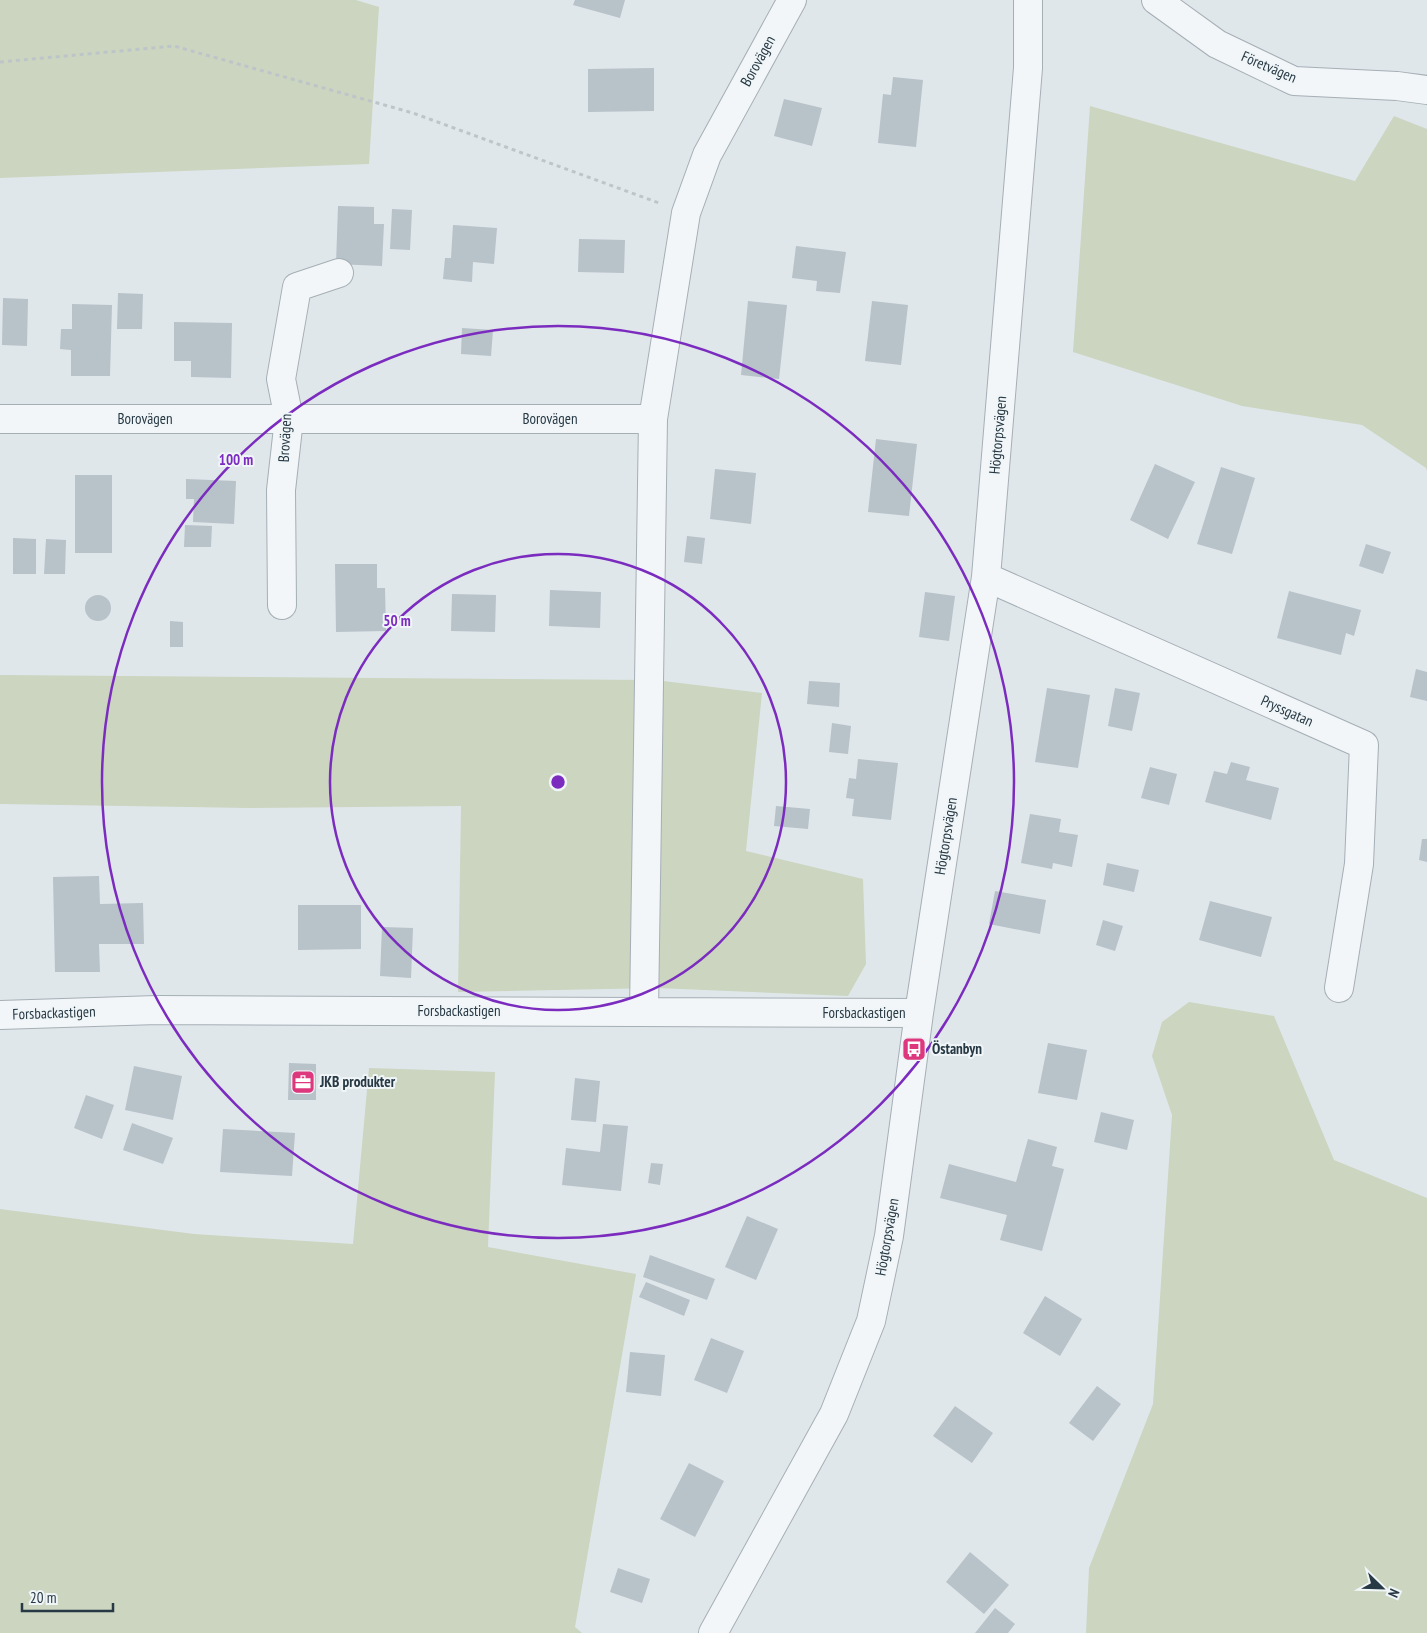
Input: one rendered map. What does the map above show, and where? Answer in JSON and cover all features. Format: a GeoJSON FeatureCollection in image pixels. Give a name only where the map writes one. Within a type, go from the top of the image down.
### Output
{"type":"FeatureCollection","features":[{"type":"Feature","properties":{"kind":"street","name":"Borovägen"},"geometry":{"type":"LineString","coordinates":[[0,419],[653,419],[686,213],[707,154],[792,0]]}},
{"type":"Feature","properties":{"kind":"street","name":"Högtorpsvägen"},"geometry":{"type":"LineString","coordinates":[[713,1633],[834,1414],[871,1321],[889,1236],[919,1013],[986,577],[1028,68],[1028,0]]}},
{"type":"Feature","properties":{"kind":"street","name":"Företvägen"},"geometry":{"type":"LineString","coordinates":[[1156,0],[1217,44],[1294,81],[1397,86],[1427,90]]}},
{"type":"Feature","properties":{"kind":"street","name":"Brovägen"},"geometry":{"type":"LineString","coordinates":[[282,605],[281,490],[289,419],[281,379],[297,286],[339,274]]}},
{"type":"Feature","properties":{"kind":"street"},"geometry":{"type":"LineString","coordinates":[[644,1012],[653,419]]}},
{"type":"Feature","properties":{"kind":"street","name":"Pryssgatan"},"geometry":{"type":"LineString","coordinates":[[986,577],[1364,745],[1359,864],[1339,988]]}},
{"type":"Feature","properties":{"kind":"street","name":"Forsbackastigen"},"geometry":{"type":"LineString","coordinates":[[0,1015],[157,1010],[919,1013]]}},
{"type":"Feature","properties":{"kind":"path"},"geometry":{"type":"LineString","coordinates":[[0,62],[174,46],[413,113],[686,213]]}},
{"type":"Feature","properties":{"kind":"green space"},"geometry":{"type":"Polygon","coordinates":[[[0,0],[356,0],[379,7],[369,164],[0,178],[0,0]]]}},
{"type":"Feature","properties":{"kind":"green space"},"geometry":{"type":"Polygon","coordinates":[[[1090,106],[1355,181],[1394,116],[1427,129],[1427,471],[1426,468],[1362,425],[1242,406],[1073,352],[1090,106]]]}},
{"type":"Feature","properties":{"kind":"green space"},"geometry":{"type":"Polygon","coordinates":[[[0,675],[655,680],[762,693],[746,851],[863,879],[866,964],[848,996],[657,988],[458,992],[461,806],[249,808],[0,804],[0,675]]]}},
{"type":"Feature","properties":{"kind":"green space"},"geometry":{"type":"Polygon","coordinates":[[[1189,1002],[1274,1016],[1334,1160],[1427,1198],[1427,1633],[1086,1633],[1089,1568],[1153,1404],[1172,1115],[1152,1056],[1162,1022],[1189,1002]]]}},
{"type":"Feature","properties":{"kind":"green space"},"geometry":{"type":"Polygon","coordinates":[[[369,1068],[495,1072],[488,1247],[636,1274],[575,1627],[582,1633],[0,1633],[0,1209],[194,1234],[353,1244],[369,1068]]]}},
{"type":"Feature","properties":{"kind":"building"},"geometry":{"type":"Polygon","coordinates":[[[575,0],[625,0],[620,18],[573,5],[575,0]]]}},
{"type":"Feature","properties":{"kind":"building"},"geometry":{"type":"Polygon","coordinates":[[[654,68],[654,111],[588,112],[588,69],[654,68]]]}},
{"type":"Feature","properties":{"kind":"building"},"geometry":{"type":"Polygon","coordinates":[[[893,77],[923,80],[916,147],[878,143],[883,94],[891,95],[893,77]]]}},
{"type":"Feature","properties":{"kind":"building"},"geometry":{"type":"Polygon","coordinates":[[[784,99],[822,108],[812,146],[774,136],[784,99]]]}},
{"type":"Feature","properties":{"kind":"building"},"geometry":{"type":"Polygon","coordinates":[[[338,206],[374,207],[374,224],[384,224],[382,266],[336,264],[338,206]]]}},
{"type":"Feature","properties":{"kind":"building"},"geometry":{"type":"Polygon","coordinates":[[[392,209],[412,210],[410,250],[390,249],[392,209]]]}},
{"type":"Feature","properties":{"kind":"building"},"geometry":{"type":"Polygon","coordinates":[[[453,225],[497,228],[494,264],[473,262],[472,282],[443,279],[445,258],[451,258],[453,225]]]}},
{"type":"Feature","properties":{"kind":"building"},"geometry":{"type":"Polygon","coordinates":[[[579,239],[625,240],[624,273],[578,272],[579,239]]]}},
{"type":"Feature","properties":{"kind":"building"},"geometry":{"type":"Polygon","coordinates":[[[796,246],[846,252],[840,293],[816,291],[817,281],[792,278],[796,246]]]}},
{"type":"Feature","properties":{"kind":"building"},"geometry":{"type":"Polygon","coordinates":[[[118,293],[143,294],[142,329],[117,329],[118,293]]]}},
{"type":"Feature","properties":{"kind":"building"},"geometry":{"type":"Polygon","coordinates":[[[3,298],[28,299],[27,346],[2,345],[3,298]]]}},
{"type":"Feature","properties":{"kind":"building"},"geometry":{"type":"Polygon","coordinates":[[[748,301],[787,305],[779,379],[741,375],[748,301]]]}},
{"type":"Feature","properties":{"kind":"building"},"geometry":{"type":"Polygon","coordinates":[[[872,301],[908,305],[901,365],[865,361],[872,301]]]}},
{"type":"Feature","properties":{"kind":"building"},"geometry":{"type":"Polygon","coordinates":[[[72,304],[112,305],[110,376],[71,376],[71,350],[60,349],[61,329],[72,329],[72,304]]]}},
{"type":"Feature","properties":{"kind":"building"},"geometry":{"type":"Polygon","coordinates":[[[174,322],[232,323],[231,378],[191,377],[191,361],[174,361],[174,322]]]}},
{"type":"Feature","properties":{"kind":"building"},"geometry":{"type":"Polygon","coordinates":[[[462,328],[493,330],[491,356],[461,354],[462,328]]]}},
{"type":"Feature","properties":{"kind":"building"},"geometry":{"type":"Polygon","coordinates":[[[876,439],[917,444],[909,516],[868,512],[876,439]]]}},
{"type":"Feature","properties":{"kind":"building"},"geometry":{"type":"Polygon","coordinates":[[[1155,464],[1195,482],[1168,539],[1130,520],[1155,464]]]}},
{"type":"Feature","properties":{"kind":"building"},"geometry":{"type":"Polygon","coordinates":[[[1221,467],[1255,478],[1232,554],[1197,544],[1221,467]]]}},
{"type":"Feature","properties":{"kind":"building"},"geometry":{"type":"Polygon","coordinates":[[[715,469],[756,473],[751,524],[710,519],[715,469]]]}},
{"type":"Feature","properties":{"kind":"building"},"geometry":{"type":"Polygon","coordinates":[[[75,475],[112,475],[112,553],[75,553],[75,475]]]}},
{"type":"Feature","properties":{"kind":"building"},"geometry":{"type":"Polygon","coordinates":[[[186,479],[236,481],[234,524],[193,522],[194,499],[186,499],[186,479]]]}},
{"type":"Feature","properties":{"kind":"building"},"geometry":{"type":"Polygon","coordinates":[[[185,525],[212,526],[211,547],[184,547],[185,525]]]}},
{"type":"Feature","properties":{"kind":"building"},"geometry":{"type":"Polygon","coordinates":[[[687,536],[705,538],[702,564],[684,562],[687,536]]]}},
{"type":"Feature","properties":{"kind":"building"},"geometry":{"type":"Polygon","coordinates":[[[13,538],[36,539],[36,574],[13,574],[13,538]]]}},
{"type":"Feature","properties":{"kind":"building"},"geometry":{"type":"Polygon","coordinates":[[[46,539],[66,540],[65,574],[44,574],[46,539]]]}},
{"type":"Feature","properties":{"kind":"building"},"geometry":{"type":"Polygon","coordinates":[[[1366,544],[1391,552],[1383,574],[1359,566],[1366,544]]]}},
{"type":"Feature","properties":{"kind":"building"},"geometry":{"type":"Polygon","coordinates":[[[335,564],[377,564],[377,588],[385,588],[386,631],[336,632],[335,564]]]}},
{"type":"Feature","properties":{"kind":"building"},"geometry":{"type":"Polygon","coordinates":[[[550,590],[601,592],[600,628],[549,626],[550,590]]]}},
{"type":"Feature","properties":{"kind":"building"},"geometry":{"type":"Polygon","coordinates":[[[1289,591],[1361,610],[1354,636],[1346,633],[1341,655],[1277,638],[1289,591]]]}},
{"type":"Feature","properties":{"kind":"building"},"geometry":{"type":"Polygon","coordinates":[[[925,592],[955,596],[949,641],[919,637],[925,592]]]}},
{"type":"Feature","properties":{"kind":"building"},"geometry":{"type":"Polygon","coordinates":[[[452,594],[496,595],[495,632],[451,631],[452,594]]]}},
{"type":"Feature","properties":{"kind":"building"},"geometry":{"type":"Polygon","coordinates":[[[98,595],[107,599],[111,608],[107,617],[98,621],[89,617],[85,608],[89,599],[98,595]]]}},
{"type":"Feature","properties":{"kind":"building"},"geometry":{"type":"Polygon","coordinates":[[[170,621],[183,622],[183,647],[170,647],[170,621]]]}},
{"type":"Feature","properties":{"kind":"building"},"geometry":{"type":"Polygon","coordinates":[[[1416,669],[1427,672],[1427,701],[1410,697],[1416,669]]]}},
{"type":"Feature","properties":{"kind":"building"},"geometry":{"type":"Polygon","coordinates":[[[809,681],[840,683],[839,707],[807,704],[809,681]]]}},
{"type":"Feature","properties":{"kind":"building"},"geometry":{"type":"Polygon","coordinates":[[[1047,688],[1090,695],[1078,768],[1035,762],[1047,688]]]}},
{"type":"Feature","properties":{"kind":"building"},"geometry":{"type":"Polygon","coordinates":[[[1115,688],[1140,693],[1132,731],[1108,726],[1115,688]]]}},
{"type":"Feature","properties":{"kind":"building"},"geometry":{"type":"Polygon","coordinates":[[[832,723],[851,726],[848,754],[829,752],[832,723]]]}},
{"type":"Feature","properties":{"kind":"building"},"geometry":{"type":"Polygon","coordinates":[[[858,759],[898,763],[891,820],[852,816],[854,799],[846,798],[849,778],[856,779],[858,759]]]}},
{"type":"Feature","properties":{"kind":"building"},"geometry":{"type":"Polygon","coordinates":[[[1231,762],[1250,767],[1246,780],[1279,788],[1271,820],[1205,802],[1214,771],[1227,774],[1231,762]]]}},
{"type":"Feature","properties":{"kind":"building"},"geometry":{"type":"Polygon","coordinates":[[[1150,767],[1177,774],[1169,805],[1141,798],[1150,767]]]}},
{"type":"Feature","properties":{"kind":"building"},"geometry":{"type":"Polygon","coordinates":[[[776,806],[810,809],[808,829],[774,826],[776,806]]]}},
{"type":"Feature","properties":{"kind":"building"},"geometry":{"type":"Polygon","coordinates":[[[1030,814],[1061,819],[1059,832],[1078,835],[1072,867],[1053,863],[1052,869],[1021,863],[1030,814]]]}},
{"type":"Feature","properties":{"kind":"building"},"geometry":{"type":"Polygon","coordinates":[[[1422,839],[1427,839],[1427,862],[1419,860],[1422,839]]]}},
{"type":"Feature","properties":{"kind":"building"},"geometry":{"type":"Polygon","coordinates":[[[1107,863],[1139,870],[1134,892],[1103,885],[1107,863]]]}},
{"type":"Feature","properties":{"kind":"building"},"geometry":{"type":"Polygon","coordinates":[[[99,876],[100,904],[143,903],[144,944],[99,944],[100,972],[55,972],[53,877],[99,876]]]}},
{"type":"Feature","properties":{"kind":"building"},"geometry":{"type":"Polygon","coordinates":[[[995,891],[1046,900],[1040,934],[989,924],[995,891]]]}},
{"type":"Feature","properties":{"kind":"building"},"geometry":{"type":"Polygon","coordinates":[[[1210,901],[1272,917],[1261,957],[1199,940],[1210,901]]]}},
{"type":"Feature","properties":{"kind":"building"},"geometry":{"type":"Polygon","coordinates":[[[298,905],[361,905],[361,949],[298,950],[298,905]]]}},
{"type":"Feature","properties":{"kind":"building"},"geometry":{"type":"Polygon","coordinates":[[[1103,920],[1123,926],[1115,951],[1096,945],[1103,920]]]}},
{"type":"Feature","properties":{"kind":"building"},"geometry":{"type":"Polygon","coordinates":[[[382,927],[413,928],[411,978],[380,976],[382,927]]]}},
{"type":"Feature","properties":{"kind":"building"},"geometry":{"type":"Polygon","coordinates":[[[1048,1043],[1087,1050],[1077,1100],[1038,1093],[1048,1043]]]}},
{"type":"Feature","properties":{"kind":"building"},"geometry":{"type":"Polygon","coordinates":[[[289,1063],[316,1064],[316,1100],[288,1100],[289,1063]]]}},
{"type":"Feature","properties":{"kind":"building"},"geometry":{"type":"Polygon","coordinates":[[[134,1066],[182,1076],[173,1120],[125,1110],[134,1066]]]}},
{"type":"Feature","properties":{"kind":"building"},"geometry":{"type":"Polygon","coordinates":[[[575,1078],[600,1081],[596,1122],[571,1120],[575,1078]]]}},
{"type":"Feature","properties":{"kind":"building"},"geometry":{"type":"Polygon","coordinates":[[[86,1095],[114,1105],[102,1139],[74,1128],[86,1095]]]}},
{"type":"Feature","properties":{"kind":"building"},"geometry":{"type":"Polygon","coordinates":[[[1101,1112],[1134,1120],[1127,1150],[1094,1142],[1101,1112]]]}},
{"type":"Feature","properties":{"kind":"building"},"geometry":{"type":"Polygon","coordinates":[[[132,1123],[173,1138],[163,1164],[123,1150],[132,1123]]]}},
{"type":"Feature","properties":{"kind":"building"},"geometry":{"type":"Polygon","coordinates":[[[603,1124],[628,1126],[621,1191],[562,1185],[566,1148],[600,1152],[603,1124]]]}},
{"type":"Feature","properties":{"kind":"building"},"geometry":{"type":"Polygon","coordinates":[[[223,1129],[295,1133],[292,1176],[220,1172],[223,1129]]]}},
{"type":"Feature","properties":{"kind":"building"},"geometry":{"type":"Polygon","coordinates":[[[1028,1139],[1057,1147],[1052,1166],[1064,1169],[1042,1251],[1000,1240],[1007,1215],[940,1198],[949,1164],[1016,1182],[1028,1139]]]}},
{"type":"Feature","properties":{"kind":"building"},"geometry":{"type":"Polygon","coordinates":[[[651,1163],[663,1164],[660,1185],[648,1183],[651,1163]]]}},
{"type":"Feature","properties":{"kind":"building"},"geometry":{"type":"Polygon","coordinates":[[[747,1216],[778,1229],[756,1280],[725,1267],[747,1216]]]}},
{"type":"Feature","properties":{"kind":"building"},"geometry":{"type":"Polygon","coordinates":[[[650,1255],[715,1279],[707,1300],[643,1277],[650,1255]]]}},
{"type":"Feature","properties":{"kind":"building"},"geometry":{"type":"Polygon","coordinates":[[[646,1282],[690,1300],[684,1316],[639,1297],[646,1282]]]}},
{"type":"Feature","properties":{"kind":"building"},"geometry":{"type":"Polygon","coordinates":[[[1045,1296],[1082,1319],[1060,1356],[1023,1333],[1045,1296]]]}},
{"type":"Feature","properties":{"kind":"building"},"geometry":{"type":"Polygon","coordinates":[[[711,1338],[744,1351],[727,1393],[694,1380],[711,1338]]]}},
{"type":"Feature","properties":{"kind":"building"},"geometry":{"type":"Polygon","coordinates":[[[630,1352],[665,1355],[661,1396],[626,1392],[630,1352]]]}},
{"type":"Feature","properties":{"kind":"building"},"geometry":{"type":"Polygon","coordinates":[[[1097,1386],[1121,1404],[1093,1441],[1069,1423],[1097,1386]]]}},
{"type":"Feature","properties":{"kind":"building"},"geometry":{"type":"Polygon","coordinates":[[[955,1406],[993,1433],[972,1463],[933,1436],[955,1406]]]}},
{"type":"Feature","properties":{"kind":"building"},"geometry":{"type":"Polygon","coordinates":[[[689,1463],[724,1481],[695,1537],[660,1519],[689,1463]]]}},
{"type":"Feature","properties":{"kind":"building"},"geometry":{"type":"Polygon","coordinates":[[[970,1552],[1009,1585],[984,1614],[946,1582],[970,1552]]]}},
{"type":"Feature","properties":{"kind":"building"},"geometry":{"type":"Polygon","coordinates":[[[618,1568],[650,1579],[642,1603],[610,1592],[618,1568]]]}},
{"type":"Feature","properties":{"kind":"building"},"geometry":{"type":"Polygon","coordinates":[[[995,1608],[1015,1624],[1008,1633],[975,1633],[995,1608]]]}},
{"type":"Feature","properties":{"kind":"place","name":"Östanbyn"},"geometry":{"type":"Point","coordinates":[914,1049]}},
{"type":"Feature","properties":{"kind":"place","name":"JKB produkter"},"geometry":{"type":"Point","coordinates":[303,1082]}}]}
